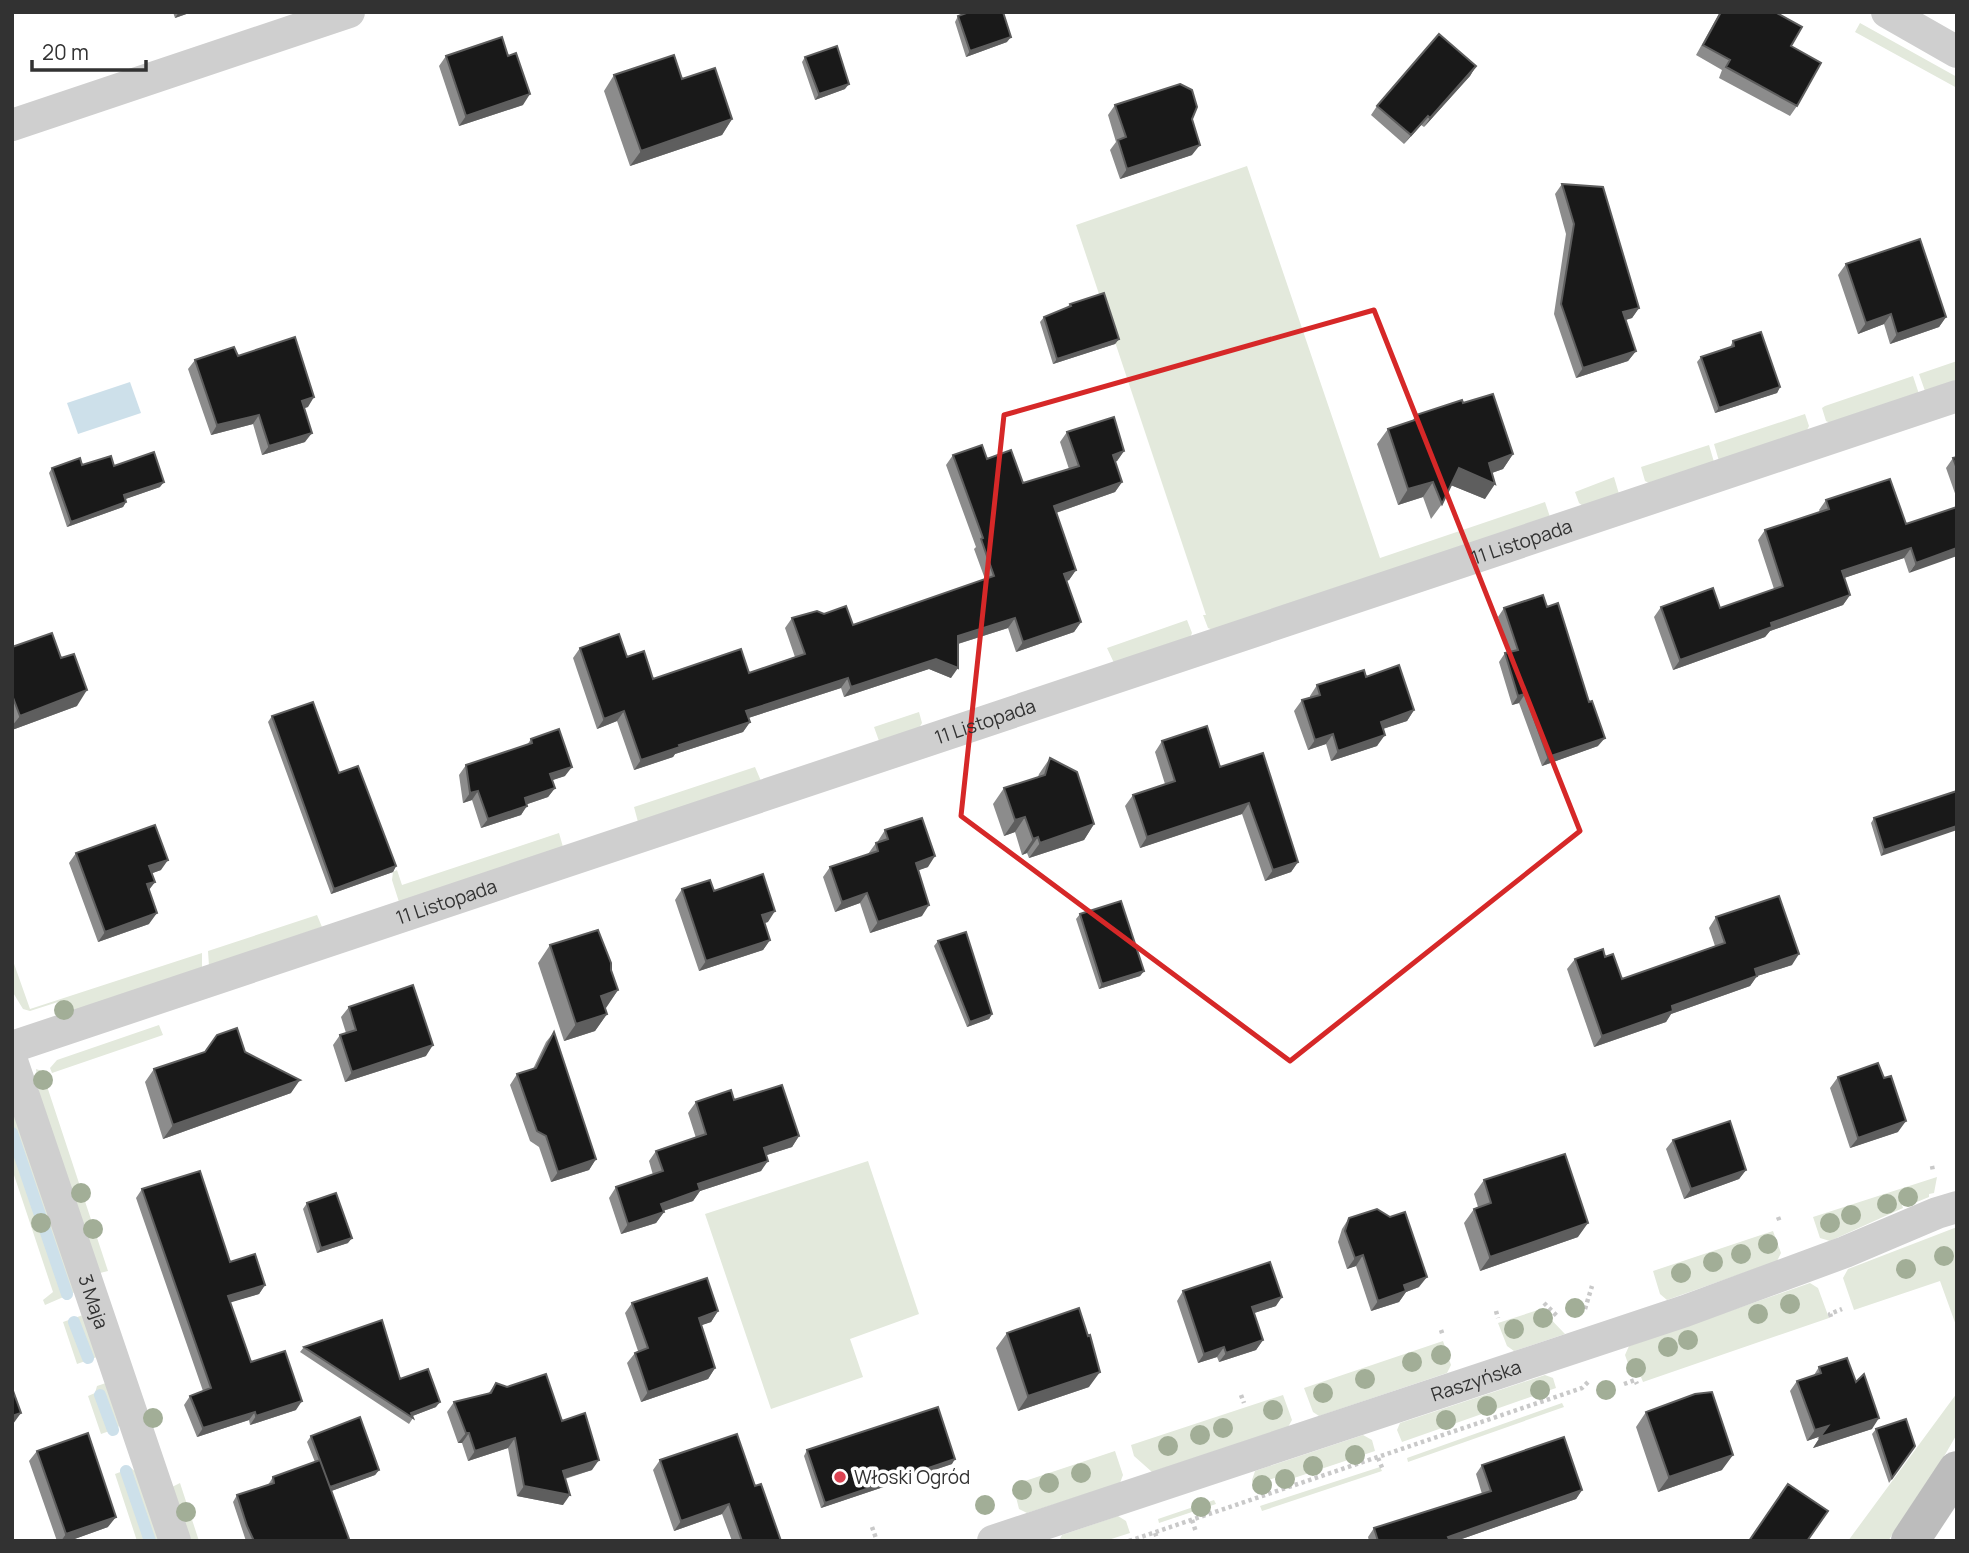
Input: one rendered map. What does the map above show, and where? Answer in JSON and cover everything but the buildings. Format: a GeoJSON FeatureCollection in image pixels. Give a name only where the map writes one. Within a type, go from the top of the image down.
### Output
{"type":"FeatureCollection","features":[{"type":"Feature","properties":{"kind":"street"},"geometry":{"type":"LineString","coordinates":[[12,125],[349,12]]}},
{"type":"Feature","properties":{"kind":"street"},"geometry":{"type":"LineString","coordinates":[[1887,12],[1957,52]]}},
{"type":"Feature","properties":{"kind":"street","name":"11 Listopada"},"geometry":{"type":"LineString","coordinates":[[12,1046],[1957,396]]}},
{"type":"Feature","properties":{"kind":"street","name":"3 Maja"},"geometry":{"type":"LineString","coordinates":[[12,1061],[175,1541]]}},
{"type":"Feature","properties":{"kind":"street","name":"Raszyńska"},"geometry":{"type":"LineString","coordinates":[[993,1541],[1685,1311],[1957,1207]]}},
{"type":"Feature","properties":{"kind":"street"},"geometry":{"type":"LineString","coordinates":[[1910,1541],[1957,1470]]}},
{"type":"Feature","properties":{"kind":"path"},"geometry":{"type":"LineString","coordinates":[[1831,1317],[1830,1314],[1842,1309]]}},
{"type":"Feature","properties":{"kind":"path"},"geometry":{"type":"LineString","coordinates":[[1496,1311],[1498,1318]]}},
{"type":"Feature","properties":{"kind":"path"},"geometry":{"type":"LineString","coordinates":[[1129,1541],[1582,1388],[1590,1380],[1592,1373]]}},
{"type":"Feature","properties":{"kind":"path"},"geometry":{"type":"LineString","coordinates":[[1624,1384],[1635,1380],[1637,1384]]}},
{"type":"Feature","properties":{"kind":"path"},"geometry":{"type":"LineString","coordinates":[[1241,1395],[1244,1403]]}},
{"type":"Feature","properties":{"kind":"path"},"geometry":{"type":"LineString","coordinates":[[1378,1458],[1383,1471]]}},
{"type":"Feature","properties":{"kind":"path"},"geometry":{"type":"LineString","coordinates":[[1192,1520],[1196,1532]]}},
{"type":"Feature","properties":{"kind":"path"},"geometry":{"type":"LineString","coordinates":[[872,1527],[877,1541]]}},
{"type":"Feature","properties":{"kind":"path"},"geometry":{"type":"LineString","coordinates":[[1155,1533],[1158,1541]]}},
{"type":"Feature","properties":{"kind":"highlighted area"},"geometry":{"type":"Polygon","coordinates":[[[1374,310],[1580,831],[1290,1061],[961,816],[1004,415],[1374,310]]]}},
{"type":"Feature","properties":{"kind":"shaded area"},"geometry":{"type":"Polygon","coordinates":[[[1860,23],[1957,77],[1957,88],[1855,32],[1860,23]]]}},
{"type":"Feature","properties":{"kind":"shaded area"},"geometry":{"type":"Polygon","coordinates":[[[1247,166],[1380,558],[1545,502],[1550,517],[1213,630],[1208,628],[1203,615],[1206,615],[1076,225],[1247,166]]]}},
{"type":"Feature","properties":{"kind":"shaded area"},"geometry":{"type":"Polygon","coordinates":[[[1957,361],[1957,381],[1925,391],[1919,374],[1957,361]]]}},
{"type":"Feature","properties":{"kind":"shaded area"},"geometry":{"type":"Polygon","coordinates":[[[1913,376],[1919,394],[1830,423],[1826,421],[1822,408],[1825,406],[1913,376]]]}},
{"type":"Feature","properties":{"kind":"shaded area"},"geometry":{"type":"Polygon","coordinates":[[[1805,414],[1809,426],[1806,432],[1719,461],[1714,444],[1805,414]]]}},
{"type":"Feature","properties":{"kind":"shaded area"},"geometry":{"type":"Polygon","coordinates":[[[1709,445],[1714,462],[1651,484],[1645,481],[1641,467],[1709,445]]]}},
{"type":"Feature","properties":{"kind":"shaded area"},"geometry":{"type":"Polygon","coordinates":[[[1614,477],[1619,494],[1583,506],[1579,503],[1575,492],[1614,477]]]}},
{"type":"Feature","properties":{"kind":"shaded area"},"geometry":{"type":"Polygon","coordinates":[[[1187,620],[1192,633],[1190,638],[1114,663],[1107,648],[1187,620]]]}},
{"type":"Feature","properties":{"kind":"shaded area"},"geometry":{"type":"Polygon","coordinates":[[[919,712],[922,723],[919,728],[879,741],[874,727],[919,712]]]}},
{"type":"Feature","properties":{"kind":"shaded area"},"geometry":{"type":"Polygon","coordinates":[[[755,767],[761,781],[638,822],[634,807],[755,767]]]}},
{"type":"Feature","properties":{"kind":"shaded area"},"geometry":{"type":"Polygon","coordinates":[[[559,833],[563,847],[399,902],[392,880],[393,872],[397,870],[402,885],[559,833]]]}},
{"type":"Feature","properties":{"kind":"shaded area"},"geometry":{"type":"Polygon","coordinates":[[[317,915],[322,927],[209,966],[208,951],[317,915]]]}},
{"type":"Feature","properties":{"kind":"shaded area"},"geometry":{"type":"Polygon","coordinates":[[[202,953],[202,968],[63,1014],[58,1002],[30,1011],[23,1009],[12,991],[12,958],[30,1009],[202,953]]]}},
{"type":"Feature","properties":{"kind":"shaded area"},"geometry":{"type":"Polygon","coordinates":[[[159,1025],[163,1035],[52,1073],[50,1068],[57,1060],[159,1025]]]}},
{"type":"Feature","properties":{"kind":"shaded area"},"geometry":{"type":"Polygon","coordinates":[[[36,1069],[42,1071],[108,1271],[100,1273],[39,1093],[36,1069]]]}},
{"type":"Feature","properties":{"kind":"shaded area"},"geometry":{"type":"Polygon","coordinates":[[[12,1103],[75,1292],[45,1305],[43,1300],[53,1292],[12,1169],[12,1103]]]}},
{"type":"Feature","properties":{"kind":"shaded area"},"geometry":{"type":"Polygon","coordinates":[[[868,1161],[919,1314],[850,1339],[863,1377],[771,1409],[705,1214],[868,1161]]]}},
{"type":"Feature","properties":{"kind":"shaded area"},"geometry":{"type":"Polygon","coordinates":[[[1937,1177],[1934,1193],[1929,1194],[1929,1197],[1907,1206],[1902,1205],[1903,1208],[1830,1241],[1820,1238],[1813,1217],[1937,1177]]]}},
{"type":"Feature","properties":{"kind":"shaded area"},"geometry":{"type":"Polygon","coordinates":[[[1957,1227],[1957,1328],[1940,1281],[1854,1310],[1843,1278],[1848,1269],[1957,1227]]]}},
{"type":"Feature","properties":{"kind":"shaded area"},"geometry":{"type":"Polygon","coordinates":[[[1773,1231],[1781,1253],[1777,1261],[1667,1300],[1660,1294],[1653,1271],[1773,1231]]]}},
{"type":"Feature","properties":{"kind":"shaded area"},"geometry":{"type":"Polygon","coordinates":[[[1810,1283],[1818,1288],[1829,1318],[1643,1382],[1639,1372],[1631,1372],[1625,1355],[1629,1346],[1810,1283]]]}},
{"type":"Feature","properties":{"kind":"shaded area"},"geometry":{"type":"Polygon","coordinates":[[[1541,1309],[1565,1334],[1514,1351],[1507,1346],[1498,1323],[1541,1309]]]}},
{"type":"Feature","properties":{"kind":"shaded area"},"geometry":{"type":"Polygon","coordinates":[[[83,1315],[97,1357],[77,1364],[63,1322],[83,1315]]]}},
{"type":"Feature","properties":{"kind":"shaded area"},"geometry":{"type":"Polygon","coordinates":[[[1443,1341],[1451,1365],[1447,1373],[1319,1416],[1313,1412],[1304,1388],[1443,1341]]]}},
{"type":"Feature","properties":{"kind":"shaded area"},"geometry":{"type":"Polygon","coordinates":[[[1545,1375],[1553,1378],[1556,1388],[1402,1442],[1397,1430],[1400,1423],[1545,1375]]]}},
{"type":"Feature","properties":{"kind":"shaded area"},"geometry":{"type":"Polygon","coordinates":[[[106,1383],[120,1423],[118,1428],[101,1434],[88,1396],[95,1393],[97,1386],[106,1383]]]}},
{"type":"Feature","properties":{"kind":"shaded area"},"geometry":{"type":"Polygon","coordinates":[[[1957,1393],[1957,1434],[1935,1472],[1888,1541],[1848,1541],[1957,1393]]]}},
{"type":"Feature","properties":{"kind":"shaded area"},"geometry":{"type":"Polygon","coordinates":[[[1283,1395],[1292,1420],[1288,1427],[1152,1472],[1134,1456],[1131,1445],[1283,1395]]]}},
{"type":"Feature","properties":{"kind":"shaded area"},"geometry":{"type":"Polygon","coordinates":[[[1562,1403],[1564,1407],[1408,1462],[1407,1458],[1562,1403]]]}},
{"type":"Feature","properties":{"kind":"shaded area"},"geometry":{"type":"Polygon","coordinates":[[[1363,1435],[1372,1440],[1375,1451],[1279,1483],[1278,1477],[1268,1480],[1269,1486],[1256,1491],[1252,1480],[1255,1471],[1363,1435]]]}},
{"type":"Feature","properties":{"kind":"shaded area"},"geometry":{"type":"Polygon","coordinates":[[[1115,1451],[1123,1475],[1120,1483],[1027,1513],[1019,1509],[1013,1485],[1115,1451]]]}},
{"type":"Feature","properties":{"kind":"shaded area"},"geometry":{"type":"Polygon","coordinates":[[[1380,1467],[1382,1471],[1262,1511],[1260,1506],[1380,1467]]]}},
{"type":"Feature","properties":{"kind":"shaded area"},"geometry":{"type":"Polygon","coordinates":[[[131,1468],[136,1472],[159,1541],[137,1541],[115,1474],[131,1468]]]}},
{"type":"Feature","properties":{"kind":"shaded area"},"geometry":{"type":"Polygon","coordinates":[[[180,1483],[199,1541],[190,1541],[172,1487],[180,1483]]]}},
{"type":"Feature","properties":{"kind":"shaded area"},"geometry":{"type":"Polygon","coordinates":[[[1214,1500],[1216,1504],[1159,1523],[1158,1519],[1214,1500]]]}},
{"type":"Feature","properties":{"kind":"shaded area"},"geometry":{"type":"Polygon","coordinates":[[[1118,1516],[1126,1521],[1130,1533],[1105,1541],[1059,1541],[1062,1535],[1118,1516]]]}},
{"type":"Feature","properties":{"kind":"water"},"geometry":{"type":"Polygon","coordinates":[[[130,382],[141,413],[78,434],[67,403],[130,382]]]}},
{"type":"Feature","properties":{"kind":"waterway"},"geometry":{"type":"LineString","coordinates":[[12,1133],[67,1294]]}},
{"type":"Feature","properties":{"kind":"waterway"},"geometry":{"type":"LineString","coordinates":[[74,1322],[88,1358]]}},
{"type":"Feature","properties":{"kind":"waterway"},"geometry":{"type":"LineString","coordinates":[[100,1395],[113,1430]]}},
{"type":"Feature","properties":{"kind":"waterway"},"geometry":{"type":"LineString","coordinates":[[126,1471],[150,1541]]}},
{"type":"Feature","properties":{"kind":"place","name":"Włoski Ogród"},"geometry":{"type":"Point","coordinates":[840,1477]}}]}
